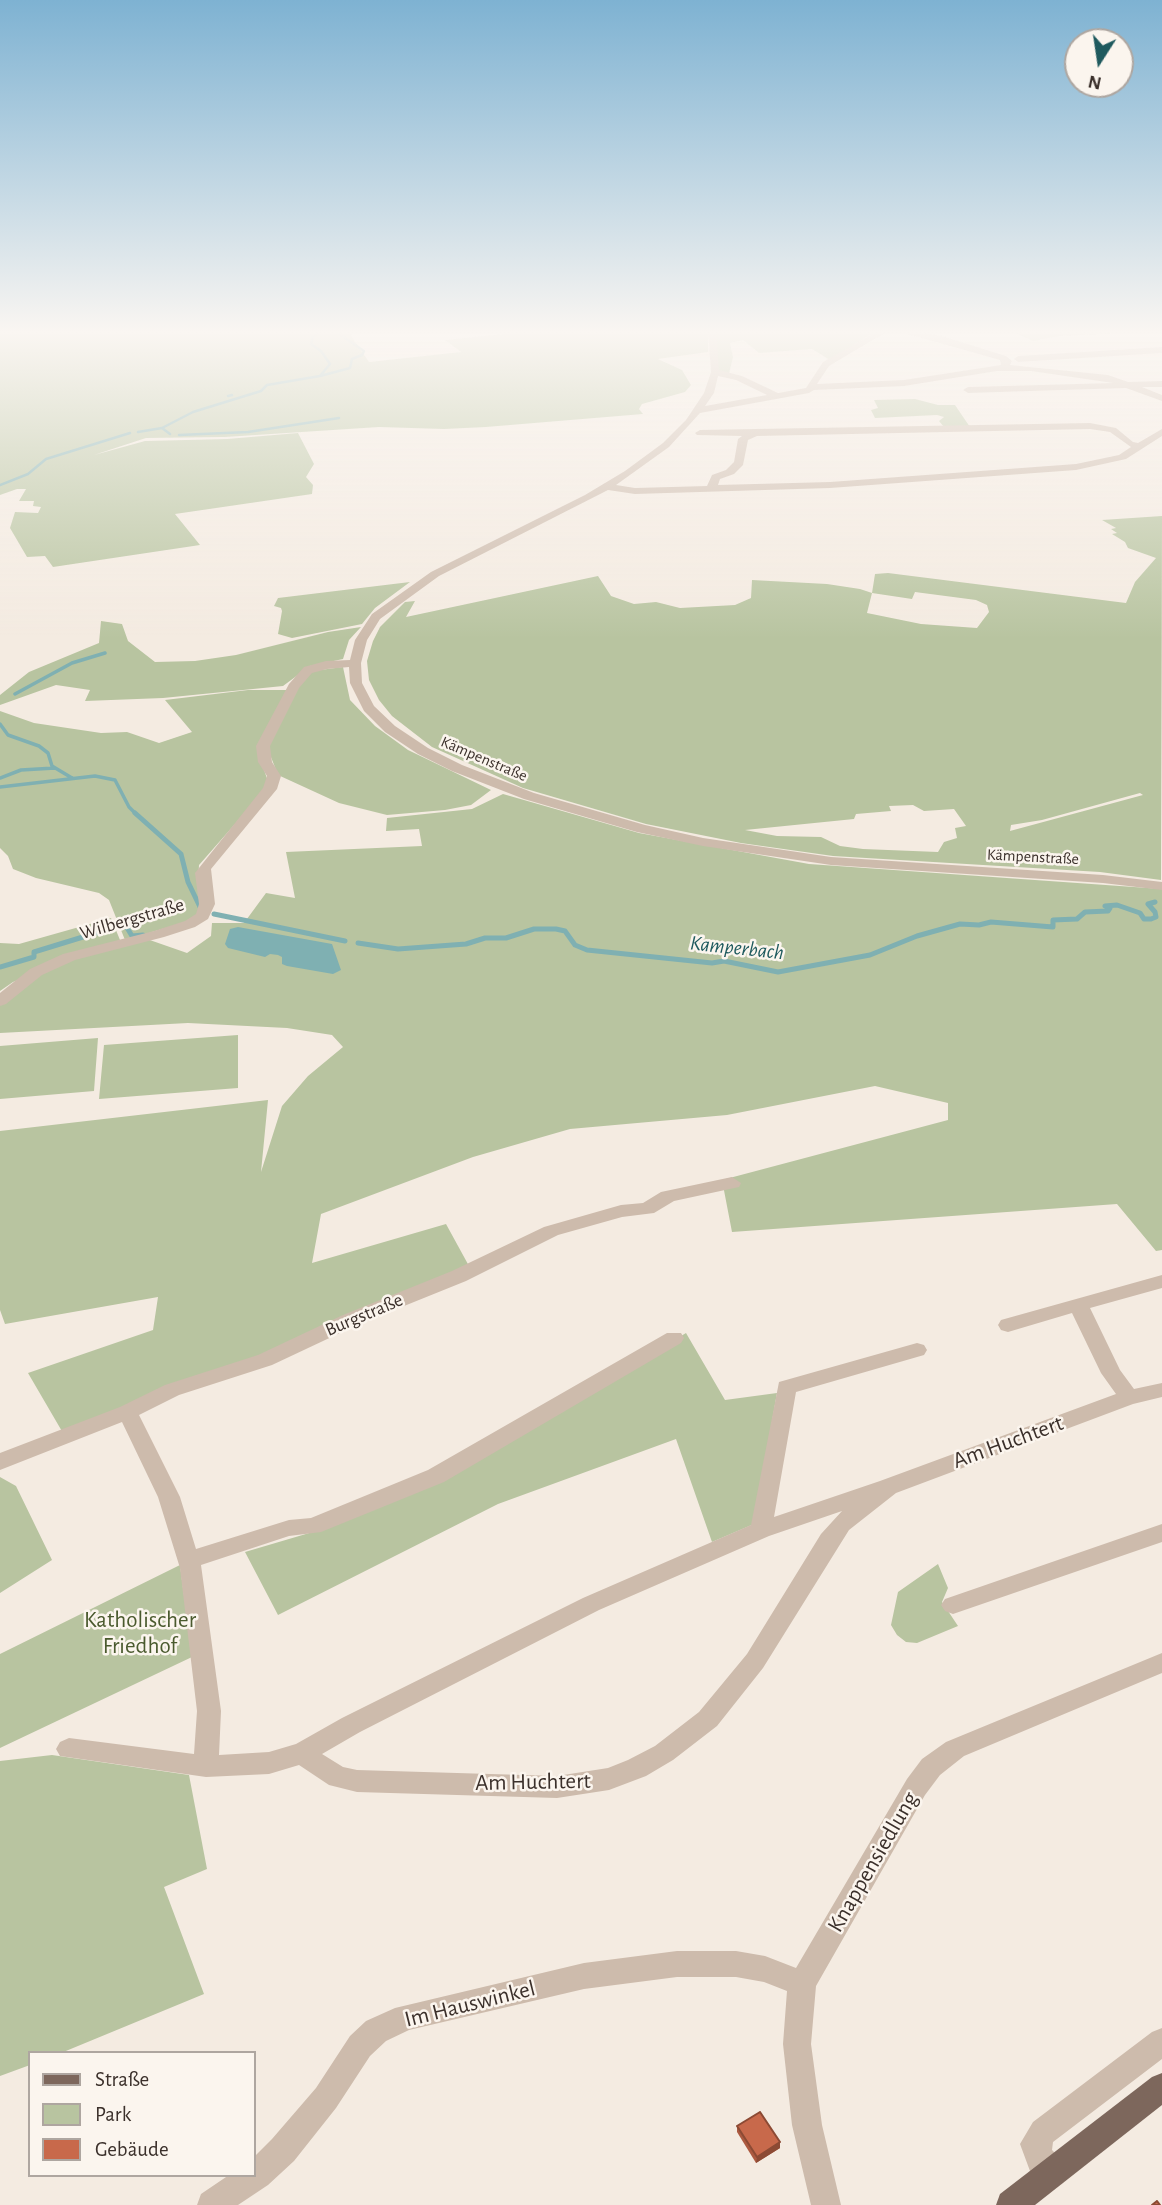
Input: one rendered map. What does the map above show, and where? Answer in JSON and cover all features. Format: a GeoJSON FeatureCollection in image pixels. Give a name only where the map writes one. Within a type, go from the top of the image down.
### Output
{"type":"FeatureCollection","features":[{"type":"Feature","properties":{"kind":"main road"},"geometry":{"type":"LineString","coordinates":[[1011,2205],[1162,2087]]}},
{"type":"Feature","properties":{"kind":"street"},"geometry":{"type":"LineString","coordinates":[[355,663],[357,650],[371,624],[413,588],[463,559],[607,487],[666,445],[676,434]]}},
{"type":"Feature","properties":{"kind":"street"},"geometry":{"type":"LineString","coordinates":[[711,489],[716,477],[730,472],[739,463],[743,439],[753,434]]}},
{"type":"Feature","properties":{"kind":"street"},"geometry":{"type":"LineString","coordinates":[[1115,434],[1130,444],[1141,446]]}},
{"type":"Feature","properties":{"kind":"street"},"geometry":{"type":"LineString","coordinates":[[607,487],[635,491],[834,485],[1076,467],[1122,457],[1159,434]]}},
{"type":"Feature","properties":{"kind":"street","name":"Kämpenstraße"},"geometry":{"type":"LineString","coordinates":[[355,663],[356,683],[369,708],[390,729],[423,751],[505,788],[585,814],[704,842],[819,860],[932,870],[1103,879],[1162,886]]}},
{"type":"Feature","properties":{"kind":"street","name":"Wilbergstraße"},"geometry":{"type":"LineString","coordinates":[[0,1000],[36,972],[69,957],[179,928],[203,916],[207,904],[202,873],[270,789],[274,776],[265,762],[262,746],[293,687],[308,670],[326,665],[355,663]]}},
{"type":"Feature","properties":{"kind":"street","name":"Burgstraße"},"geometry":{"type":"LineString","coordinates":[[0,1462],[127,1412],[191,1382],[265,1360],[350,1320],[459,1276],[551,1231],[621,1211],[647,1209],[668,1196],[732,1183]]}},
{"type":"Feature","properties":{"kind":"street"},"geometry":{"type":"LineString","coordinates":[[1008,1325],[1162,1281]]}},
{"type":"Feature","properties":{"kind":"street"},"geometry":{"type":"LineString","coordinates":[[1078,1305],[1111,1373],[1129,1398]]}},
{"type":"Feature","properties":{"kind":"street"},"geometry":{"type":"LineString","coordinates":[[188,1560],[289,1528],[313,1526],[436,1476],[674,1338]]}},
{"type":"Feature","properties":{"kind":"street"},"geometry":{"type":"LineString","coordinates":[[761,1530],[786,1387],[917,1350]]}},
{"type":"Feature","properties":{"kind":"street","name":"Am Huchtert"},"geometry":{"type":"LineString","coordinates":[[68,1749],[206,1766],[268,1763],[303,1753],[351,1725],[591,1604],[761,1530],[888,1487],[1129,1398],[1162,1390]]}},
{"type":"Feature","properties":{"kind":"street"},"geometry":{"type":"LineString","coordinates":[[127,1412],[169,1497],[188,1560],[208,1711],[206,1766]]}},
{"type":"Feature","properties":{"kind":"street","name":"Am Huchtert"},"geometry":{"type":"LineString","coordinates":[[303,1753],[321,1768],[338,1777],[358,1781],[557,1787],[609,1779],[637,1768],[689,1735],[724,1702],[755,1661],[841,1524],[888,1487]]}},
{"type":"Feature","properties":{"kind":"street"},"geometry":{"type":"LineString","coordinates":[[953,1605],[1162,1533]]}},
{"type":"Feature","properties":{"kind":"street","name":"Knappensiedlung"},"geometry":{"type":"LineString","coordinates":[[826,2205],[807,2125],[797,2044],[802,1984],[905,1805],[931,1767],[955,1749],[1162,1662]]}},
{"type":"Feature","properties":{"kind":"street","name":"Im Hauswinkel"},"geometry":{"type":"LineString","coordinates":[[256,2175],[283,2150],[326,2098],[360,2046],[376,2031],[405,2017],[584,1976],[677,1964],[736,1964],[765,1969],[802,1984]]}},
{"type":"Feature","properties":{"kind":"street"},"geometry":{"type":"LineString","coordinates":[[1052,2172],[1041,2161],[1035,2144],[1042,2132],[1162,2042]]}},
{"type":"Feature","properties":{"kind":"street","name":"Im Hauswinkel"},"geometry":{"type":"LineString","coordinates":[[212,2205],[253,2177]]}},
{"type":"Feature","properties":{"kind":"green space"},"geometry":{"type":"Polygon","coordinates":[[[0,434],[273,434],[146,438],[94,455],[145,441],[298,434],[314,464],[306,477],[313,485],[312,494],[175,514],[200,545],[53,567],[45,556],[27,557],[10,528],[15,512],[38,513],[41,507],[33,506],[34,501],[19,501],[26,489],[0,495],[0,434]]]}},
{"type":"Feature","properties":{"kind":"green space"},"geometry":{"type":"Polygon","coordinates":[[[1162,516],[1161,880],[1100,872],[833,856],[741,843],[646,824],[523,788],[432,747],[392,716],[379,700],[369,680],[367,661],[373,641],[380,627],[405,602],[415,601],[406,617],[598,576],[611,596],[634,604],[656,602],[680,608],[735,605],[751,598],[752,580],[827,584],[872,593],[875,574],[888,573],[1126,603],[1135,582],[1156,558],[1128,548],[1125,542],[1112,534],[1117,533],[1111,529],[1116,528],[1102,520],[1162,516]],[[915,592],[912,599],[872,593],[867,613],[921,624],[977,628],[989,612],[987,605],[976,600],[915,592]],[[1140,793],[1042,820],[1011,825],[1010,831],[1143,795],[1140,793]],[[913,805],[889,806],[891,811],[856,814],[854,819],[745,830],[777,836],[821,837],[840,846],[863,849],[938,852],[944,842],[957,838],[955,828],[966,826],[954,809],[924,811],[913,805]]]}},
{"type":"Feature","properties":{"kind":"green space"},"geometry":{"type":"Polygon","coordinates":[[[410,582],[375,608],[362,624],[292,638],[278,634],[282,611],[274,606],[278,598],[410,582]]]}},
{"type":"Feature","properties":{"kind":"green space"},"geometry":{"type":"Polygon","coordinates":[[[101,621],[122,624],[128,641],[155,662],[195,661],[236,655],[328,632],[361,627],[349,640],[343,659],[310,666],[283,686],[163,698],[85,701],[90,690],[56,685],[0,705],[0,695],[29,672],[99,643],[101,621]]]}},
{"type":"Feature","properties":{"kind":"green space"},"geometry":{"type":"Polygon","coordinates":[[[343,667],[350,700],[375,726],[408,750],[491,790],[471,805],[387,815],[339,803],[278,775],[267,747],[303,677],[312,671],[343,667]]]}},
{"type":"Feature","properties":{"kind":"green space"},"geometry":{"type":"Polygon","coordinates":[[[248,690],[288,690],[273,720],[264,770],[268,781],[264,791],[199,865],[198,885],[203,904],[196,919],[125,940],[109,900],[99,893],[36,878],[13,869],[8,856],[0,848],[0,711],[34,723],[101,733],[127,732],[159,743],[192,732],[165,700],[248,690]]]}},
{"type":"Feature","properties":{"kind":"green space"},"geometry":{"type":"Polygon","coordinates":[[[503,794],[639,833],[809,864],[1162,889],[1162,1250],[1156,1251],[1117,1204],[732,1232],[722,1180],[948,1120],[948,1103],[875,1086],[727,1115],[570,1129],[473,1157],[321,1214],[312,1263],[446,1224],[469,1266],[263,1359],[63,1433],[28,1373],[153,1330],[158,1297],[5,1324],[0,1310],[0,1131],[268,1100],[261,1172],[282,1106],[308,1076],[343,1047],[332,1035],[287,1028],[188,1023],[0,1033],[0,1004],[39,973],[70,959],[144,938],[187,953],[211,936],[212,923],[244,923],[266,893],[295,898],[286,852],[422,846],[419,829],[386,831],[387,818],[472,809],[503,794]]]}},
{"type":"Feature","properties":{"kind":"green space"},"geometry":{"type":"Polygon","coordinates":[[[111,918],[120,940],[13,982],[0,991],[0,943],[19,944],[111,918]]]}},
{"type":"Feature","properties":{"kind":"green space"},"geometry":{"type":"Polygon","coordinates":[[[238,1035],[238,1088],[99,1099],[104,1045],[238,1035]]]}},
{"type":"Feature","properties":{"kind":"green space"},"geometry":{"type":"Polygon","coordinates":[[[98,1038],[94,1091],[0,1099],[0,1046],[98,1038]]]}},
{"type":"Feature","properties":{"kind":"green space"},"geometry":{"type":"Polygon","coordinates":[[[686,1333],[725,1400],[777,1393],[754,1524],[712,1542],[676,1439],[498,1504],[278,1615],[245,1552],[316,1531],[435,1484],[686,1333]]]}},
{"type":"Feature","properties":{"kind":"green space"},"geometry":{"type":"Polygon","coordinates":[[[0,1477],[16,1486],[52,1560],[0,1593],[0,1477]]]}},
{"type":"Feature","properties":{"kind":"green space"},"geometry":{"type":"Polygon","coordinates":[[[938,1564],[948,1588],[942,1602],[958,1626],[917,1643],[906,1642],[897,1635],[891,1625],[898,1592],[938,1564]]]}},
{"type":"Feature","properties":{"kind":"green space","name":"Katholischer Friedhof"},"geometry":{"type":"Polygon","coordinates":[[[180,1565],[192,1657],[0,1748],[0,1654],[180,1565]]]}},
{"type":"Feature","properties":{"kind":"green space"},"geometry":{"type":"Polygon","coordinates":[[[52,1755],[189,1775],[207,1869],[164,1887],[204,1994],[66,2051],[28,2051],[28,2066],[0,2076],[0,1761],[52,1755]]]}},
{"type":"Feature","properties":{"kind":"water"},"geometry":{"type":"Polygon","coordinates":[[[238,927],[332,944],[341,970],[333,974],[287,966],[282,964],[282,957],[278,955],[270,954],[265,957],[228,948],[225,944],[230,929],[238,927]]]}},
{"type":"Feature","properties":{"kind":"building"},"geometry":{"type":"Polygon","coordinates":[[[760,2112],[780,2142],[757,2157],[737,2126],[760,2112]]]}},
{"type":"Feature","properties":{"kind":"waterway","name":"Kamperbach"},"geometry":{"type":"LineString","coordinates":[[0,485],[28,474],[46,459],[127,434]]}},
{"type":"Feature","properties":{"kind":"waterway"},"geometry":{"type":"LineString","coordinates":[[179,435],[204,434]]}},
{"type":"Feature","properties":{"kind":"waterway"},"geometry":{"type":"LineString","coordinates":[[15,694],[72,663],[105,653]]}},
{"type":"Feature","properties":{"kind":"waterway"},"geometry":{"type":"LineString","coordinates":[[0,724],[8,735],[39,746],[48,753],[52,766],[72,778]]}},
{"type":"Feature","properties":{"kind":"waterway"},"geometry":{"type":"LineString","coordinates":[[0,778],[21,770],[55,768]]}},
{"type":"Feature","properties":{"kind":"waterway","name":"Kamperbach"},"geometry":{"type":"LineString","coordinates":[[0,787],[95,776],[115,780],[135,813]]}},
{"type":"Feature","properties":{"kind":"waterway","name":"Kamperbach"},"geometry":{"type":"LineString","coordinates":[[135,813],[181,854],[188,882],[201,909]]}},
{"type":"Feature","properties":{"kind":"waterway","name":"Kamperbach"},"geometry":{"type":"LineString","coordinates":[[358,943],[398,949],[466,944],[485,938],[506,938],[534,929],[556,929],[565,931],[575,945],[587,950],[712,963],[724,961],[778,972],[870,955],[917,936],[960,924],[979,925],[991,922],[1053,927],[1053,920],[1077,919],[1085,912],[1108,911],[1110,908],[1105,906],[1117,905],[1140,913],[1144,919],[1151,919],[1156,917],[1148,904],[1155,902]]}},
{"type":"Feature","properties":{"kind":"waterway","name":"Kamperbach"},"geometry":{"type":"LineString","coordinates":[[214,914],[345,941]]}},
{"type":"Feature","properties":{"kind":"waterway"},"geometry":{"type":"LineString","coordinates":[[126,926],[132,936],[143,935]]}},
{"type":"Feature","properties":{"kind":"waterway"},"geometry":{"type":"LineString","coordinates":[[0,967],[34,957],[34,952],[109,929]]}}]}
